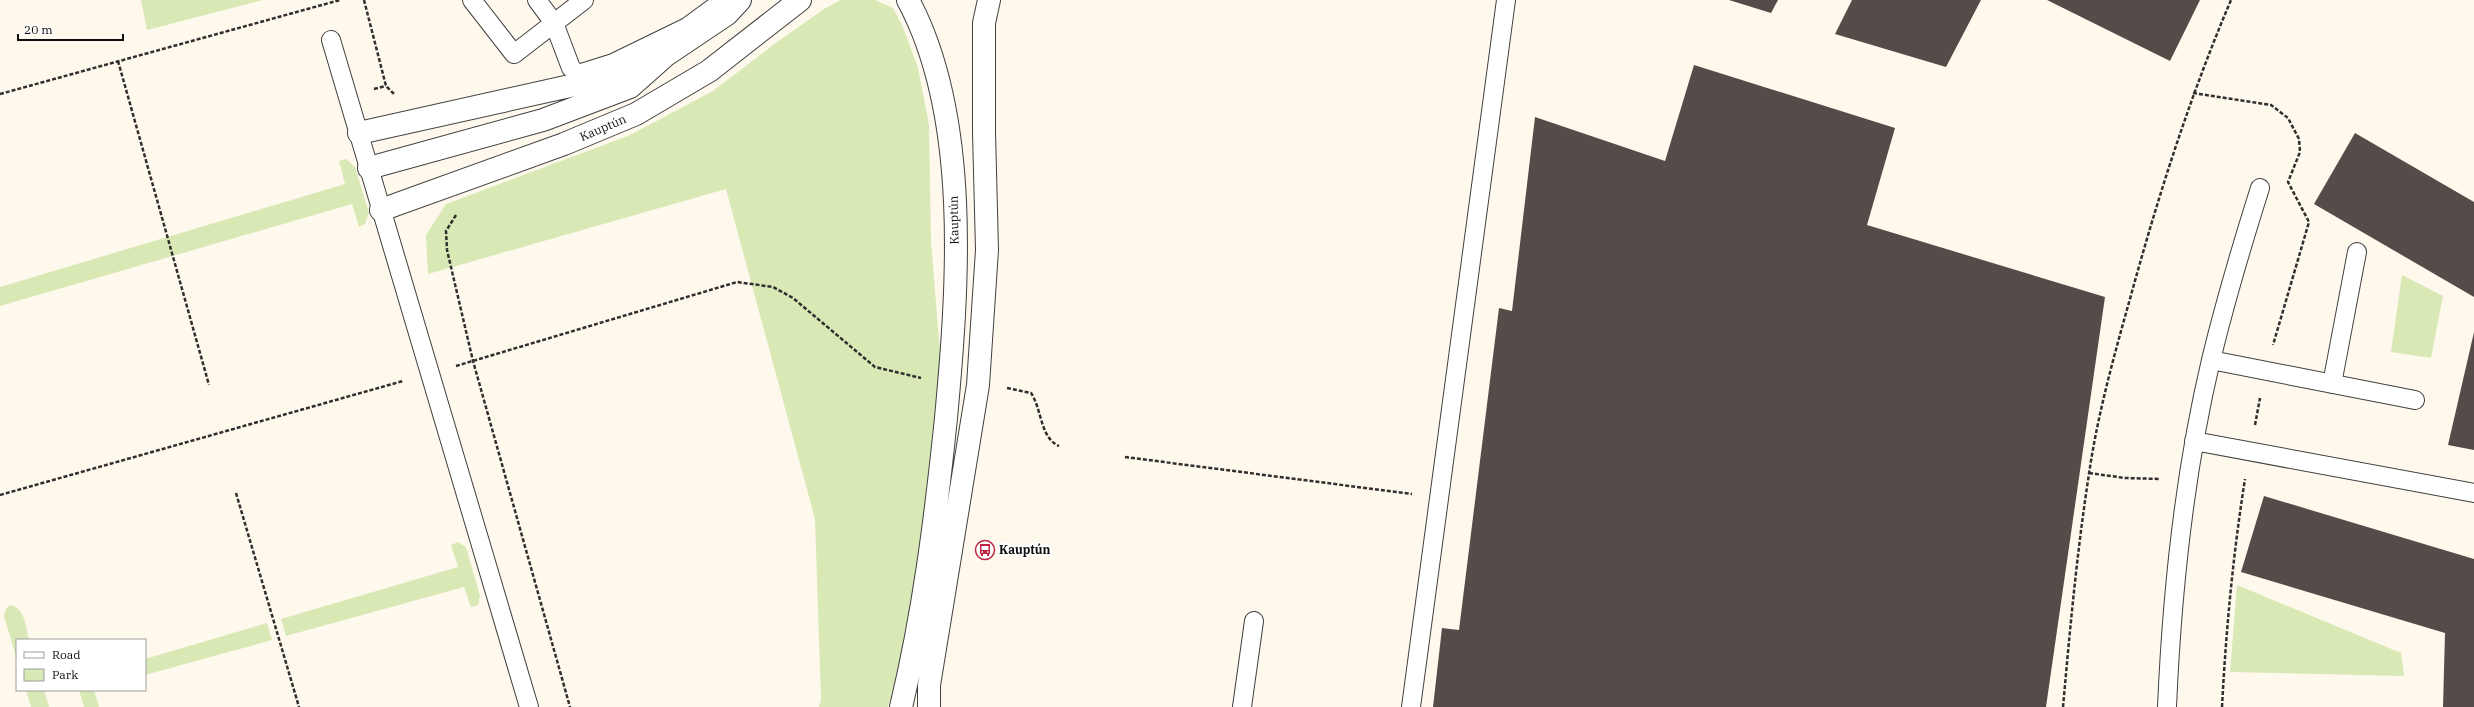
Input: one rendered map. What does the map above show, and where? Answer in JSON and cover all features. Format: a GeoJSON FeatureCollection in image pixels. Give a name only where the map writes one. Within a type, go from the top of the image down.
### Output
{"type":"FeatureCollection","features":[{"type":"Feature","properties":{"kind":"street"},"geometry":{"type":"LineString","coordinates":[[369,168],[543,120],[630,86],[666,55],[727,14],[740,0]]}},
{"type":"Feature","properties":{"kind":"street","name":"Kauptún"},"geometry":{"type":"LineString","coordinates":[[382,210],[564,144],[636,114],[709,71],[800,0]]}},
{"type":"Feature","properties":{"kind":"street","name":"Kauptún"},"geometry":{"type":"LineString","coordinates":[[901,707],[936,514],[949,382],[954,282],[955,207],[950,132],[936,67],[921,24],[908,0]]}},
{"type":"Feature","properties":{"kind":"street"},"geometry":{"type":"LineString","coordinates":[[930,707],[929,685],[978,385],[987,250],[984,132],[984,31],[989,0]]}},
{"type":"Feature","properties":{"kind":"street"},"geometry":{"type":"LineString","coordinates":[[359,134],[588,82],[666,55]]}},
{"type":"Feature","properties":{"kind":"lane"},"geometry":{"type":"LineString","coordinates":[[472,0],[514,54],[584,0]]}},
{"type":"Feature","properties":{"kind":"lane"},"geometry":{"type":"LineString","coordinates":[[537,0],[554,23],[571,68],[578,74],[613,63],[687,27],[724,0]]}},
{"type":"Feature","properties":{"kind":"lane"},"geometry":{"type":"LineString","coordinates":[[1411,707],[1506,0]]}},
{"type":"Feature","properties":{"kind":"lane"},"geometry":{"type":"LineString","coordinates":[[331,40],[529,707]]}},
{"type":"Feature","properties":{"kind":"lane"},"geometry":{"type":"LineString","coordinates":[[2167,707],[2170,642],[2177,560],[2194,442],[2211,360],[2233,274],[2260,188]]}},
{"type":"Feature","properties":{"kind":"lane"},"geometry":{"type":"LineString","coordinates":[[2332,384],[2357,252]]}},
{"type":"Feature","properties":{"kind":"lane"},"geometry":{"type":"LineString","coordinates":[[2211,360],[2415,400]]}},
{"type":"Feature","properties":{"kind":"lane"},"geometry":{"type":"LineString","coordinates":[[2194,442],[2474,493]]}},
{"type":"Feature","properties":{"kind":"lane"},"geometry":{"type":"LineString","coordinates":[[1242,707],[1254,621]]}},
{"type":"Feature","properties":{"kind":"path"},"geometry":{"type":"LineString","coordinates":[[0,94],[340,0]]}},
{"type":"Feature","properties":{"kind":"path"},"geometry":{"type":"LineString","coordinates":[[364,0],[386,86],[397,96]]}},
{"type":"Feature","properties":{"kind":"path"},"geometry":{"type":"LineString","coordinates":[[2063,707],[2089,473],[2109,374],[2147,237],[2204,62],[2231,0]]}},
{"type":"Feature","properties":{"kind":"path"},"geometry":{"type":"LineString","coordinates":[[118,61],[209,385]]}},
{"type":"Feature","properties":{"kind":"path"},"geometry":{"type":"LineString","coordinates":[[457,213],[446,231],[447,250],[473,361],[570,707]]}},
{"type":"Feature","properties":{"kind":"path"},"geometry":{"type":"LineString","coordinates":[[0,495],[430,374],[737,282],[773,287],[793,298],[875,367],[928,379]]}},
{"type":"Feature","properties":{"kind":"path"},"geometry":{"type":"LineString","coordinates":[[1002,387],[1021,389],[1031,393],[1037,402],[1047,437],[1052,443],[1059,446]]}},
{"type":"Feature","properties":{"kind":"path"},"geometry":{"type":"LineString","coordinates":[[1125,456],[1420,495]]}},
{"type":"Feature","properties":{"kind":"path"},"geometry":{"type":"LineString","coordinates":[[2089,473],[2125,478],[2188,479]]}},
{"type":"Feature","properties":{"kind":"path"},"geometry":{"type":"LineString","coordinates":[[236,494],[299,707]]}},
{"type":"Feature","properties":{"kind":"green space"},"geometry":{"type":"Polygon","coordinates":[[[141,0],[263,0],[147,30],[141,0]]]}},
{"type":"Feature","properties":{"kind":"green space"},"geometry":{"type":"Polygon","coordinates":[[[841,0],[875,0],[893,8],[903,27],[918,68],[929,125],[931,241],[940,352],[933,467],[918,566],[897,673],[888,707],[819,707],[821,700],[815,519],[726,189],[428,274],[426,235],[446,204],[630,135],[713,91],[773,45],[824,9],[841,0]]]}},
{"type":"Feature","properties":{"kind":"green space"},"geometry":{"type":"Polygon","coordinates":[[[346,159],[355,167],[369,213],[365,224],[359,227],[352,204],[0,306],[0,287],[345,184],[339,161],[346,159]]]}},
{"type":"Feature","properties":{"kind":"green space"},"geometry":{"type":"Polygon","coordinates":[[[2402,275],[2443,296],[2431,358],[2391,352],[2402,275]]]}},
{"type":"Feature","properties":{"kind":"green space"},"geometry":{"type":"Polygon","coordinates":[[[458,542],[466,547],[480,596],[478,605],[471,607],[464,587],[286,636],[281,619],[458,567],[451,545],[458,542]]]}},
{"type":"Feature","properties":{"kind":"green space"},"geometry":{"type":"Polygon","coordinates":[[[2237,585],[2401,653],[2404,676],[2230,672],[2237,585]]]}},
{"type":"Feature","properties":{"kind":"green space"},"geometry":{"type":"Polygon","coordinates":[[[10,605],[19,610],[26,624],[29,639],[16,639],[16,657],[4,616],[6,609],[10,605]]]}},
{"type":"Feature","properties":{"kind":"green space"},"geometry":{"type":"Polygon","coordinates":[[[267,623],[272,640],[146,675],[146,659],[267,623]]]}},
{"type":"Feature","properties":{"kind":"green space"},"geometry":{"type":"Polygon","coordinates":[[[26,691],[44,691],[49,707],[31,707],[26,691]]]}},
{"type":"Feature","properties":{"kind":"green space"},"geometry":{"type":"Polygon","coordinates":[[[79,691],[94,691],[99,707],[84,707],[79,691]]]}},
{"type":"Feature","properties":{"kind":"building"},"geometry":{"type":"Polygon","coordinates":[[[1729,0],[1778,0],[1771,13],[1729,0]]]}},
{"type":"Feature","properties":{"kind":"building"},"geometry":{"type":"Polygon","coordinates":[[[1852,0],[1981,0],[1946,67],[1835,34],[1852,0]]]}},
{"type":"Feature","properties":{"kind":"building"},"geometry":{"type":"Polygon","coordinates":[[[2047,0],[2200,0],[2170,61],[2047,0]]]}},
{"type":"Feature","properties":{"kind":"building"},"geometry":{"type":"Polygon","coordinates":[[[1694,65],[1895,128],[1867,225],[2105,297],[2046,707],[1433,707],[1442,628],[1459,630],[1499,308],[1512,311],[1535,117],[1665,161],[1694,65]]]}},
{"type":"Feature","properties":{"kind":"building"},"geometry":{"type":"Polygon","coordinates":[[[2355,133],[2474,202],[2474,297],[2314,204],[2355,133]]]}},
{"type":"Feature","properties":{"kind":"building"},"geometry":{"type":"Polygon","coordinates":[[[2474,332],[2474,450],[2448,445],[2474,332]]]}},
{"type":"Feature","properties":{"kind":"building"},"geometry":{"type":"Polygon","coordinates":[[[2264,496],[2474,559],[2474,707],[2443,707],[2445,633],[2241,572],[2264,496]]]}},
{"type":"Feature","properties":{"kind":"place","name":"Kauptún"},"geometry":{"type":"Point","coordinates":[985,550]}}]}
